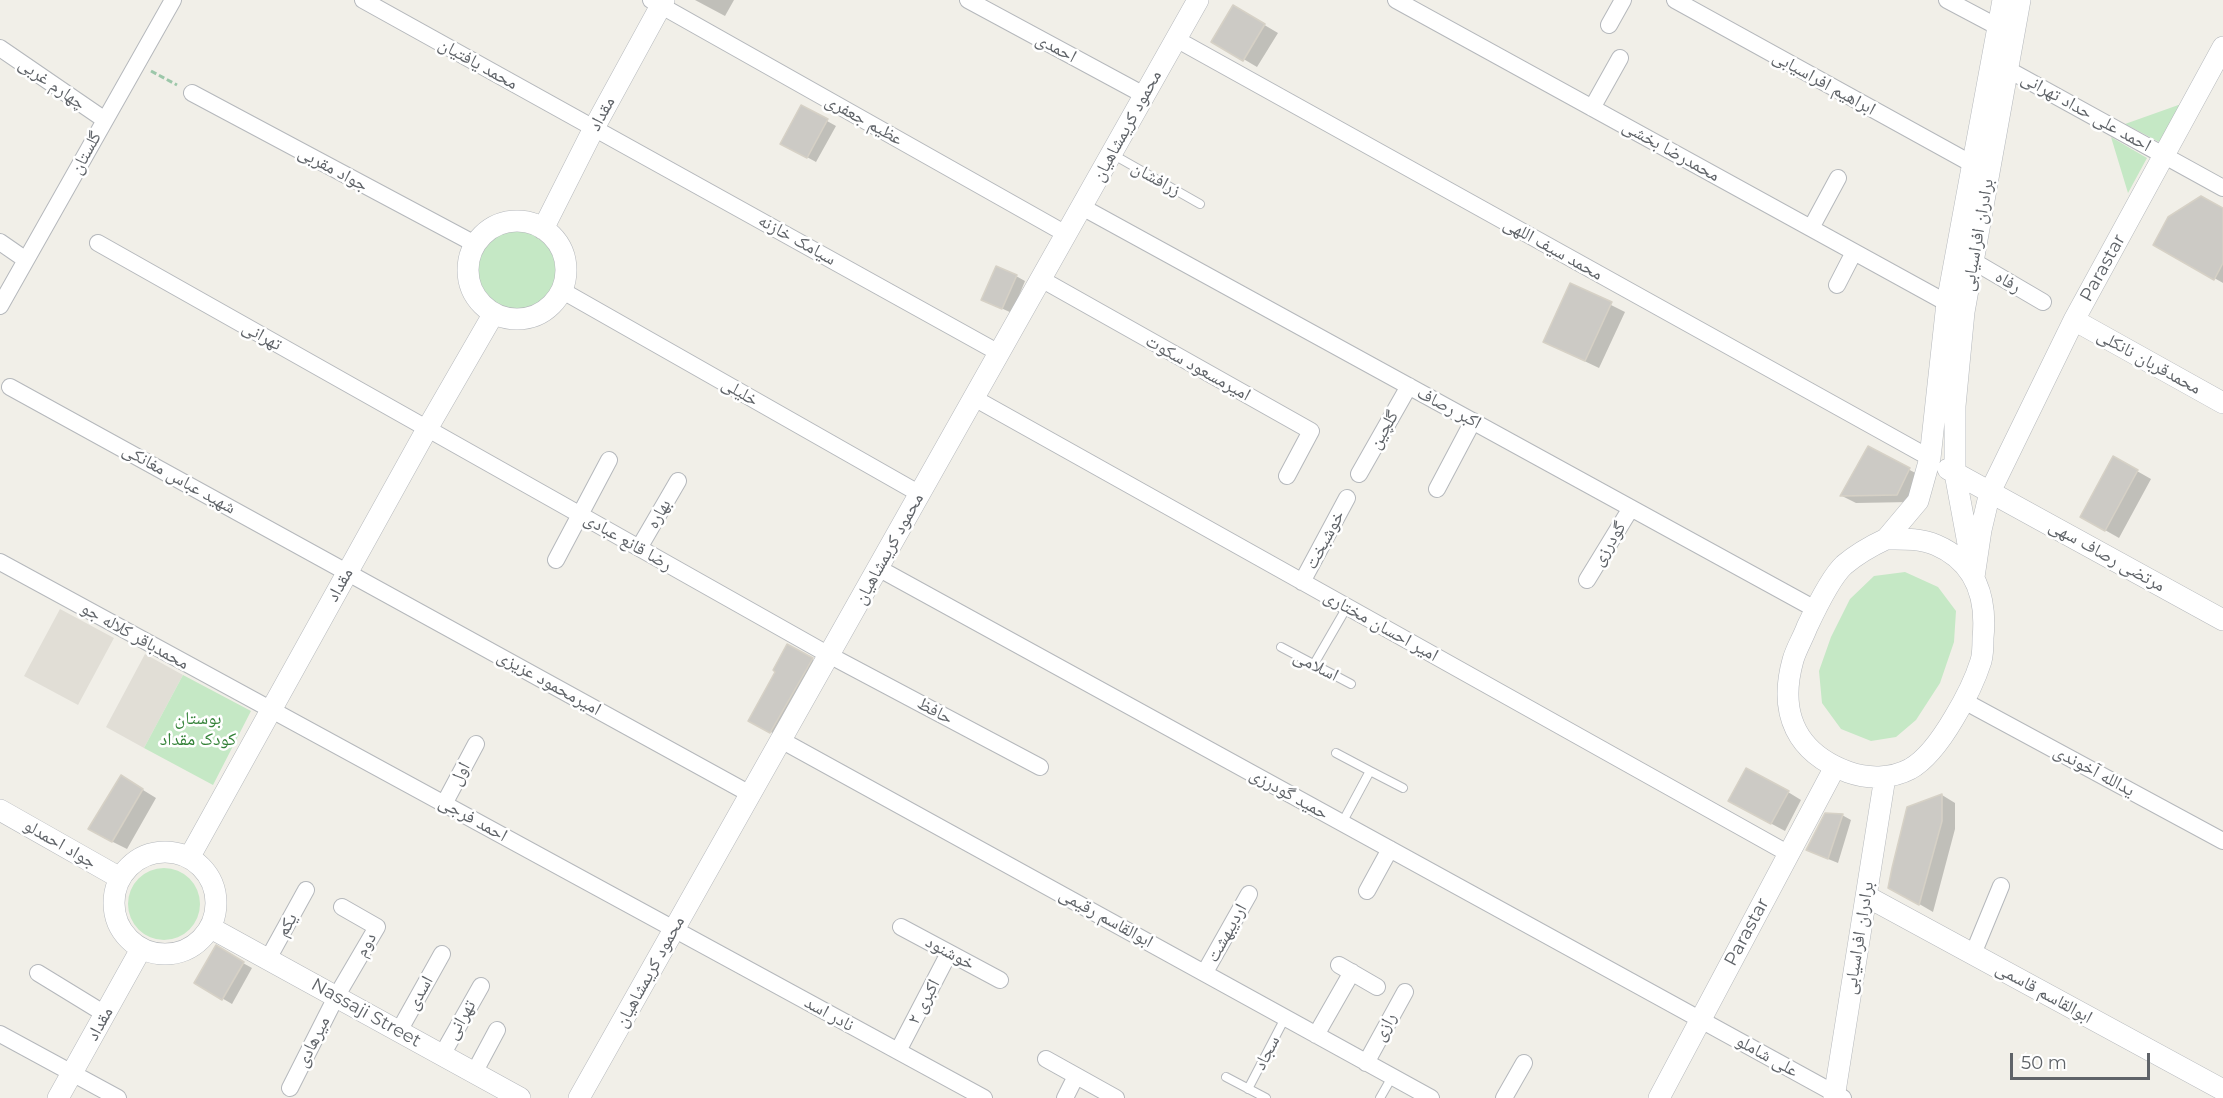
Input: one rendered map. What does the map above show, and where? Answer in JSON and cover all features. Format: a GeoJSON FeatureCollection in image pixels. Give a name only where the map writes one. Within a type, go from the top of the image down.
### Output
{"type":"FeatureCollection","features":[{"type":"Feature","properties":{"kind":"street","name":"گلستان"},"geometry":{"type":"LineString","coordinates":[[0,306],[173,0]]}},
{"type":"Feature","properties":{"kind":"street","name":"محمد یافتیان"},"geometry":{"type":"LineString","coordinates":[[363,0],[594,128]]}},
{"type":"Feature","properties":{"kind":"street","name":"احمدی"},"geometry":{"type":"LineString","coordinates":[[968,0],[1144,95]]}},
{"type":"Feature","properties":{"kind":"street","name":"محمود کریمشاهیان"},"geometry":{"type":"LineString","coordinates":[[579,1098],[1198,0]]}},
{"type":"Feature","properties":{"kind":"street","name":"محمدرضا بخشی"},"geometry":{"type":"LineString","coordinates":[[1396,0],[1947,303]]}},
{"type":"Feature","properties":{"kind":"street"},"geometry":{"type":"LineString","coordinates":[[1610,25],[1623,0]]}},
{"type":"Feature","properties":{"kind":"street","name":"ابراهیم افراسیابی"},"geometry":{"type":"LineString","coordinates":[[1675,0],[1981,170]]}},
{"type":"Feature","properties":{"kind":"street"},"geometry":{"type":"LineString","coordinates":[[1947,0],[1998,27]]}},
{"type":"Feature","properties":{"kind":"street","name":"برادران افراسیابی"},"geometry":{"type":"LineString","coordinates":[[1837,1096],[1885,777],[1911,769],[1929,752],[1947,730],[1964,701],[1981,660],[1985,620],[1983,598],[1974,577],[1955,473],[1955,406],[1964,312],[1965,258],[1981,170],[2003,0]]}},
{"type":"Feature","properties":{"kind":"street","name":"برادران افراسیابی"},"geometry":{"type":"LineString","coordinates":[[1981,170],[2007,69],[2020,0]]}},
{"type":"Feature","properties":{"kind":"street","name":"مقداد"},"geometry":{"type":"LineString","coordinates":[[543,229],[658,2]]}},
{"type":"Feature","properties":{"kind":"street","name":"عظیم جعفری"},"geometry":{"type":"LineString","coordinates":[[658,2],[1066,234]]}},
{"type":"Feature","properties":{"kind":"street","name":"محمد سیف اللهی"},"geometry":{"type":"LineString","coordinates":[[1176,39],[1930,459]]}},
{"type":"Feature","properties":{"kind":"street","name":"Parastar"},"geometry":{"type":"LineString","coordinates":[[1974,577],[1981,530],[1990,492],[2074,321],[2223,47]]}},
{"type":"Feature","properties":{"kind":"street","name":"چهارم غربی"},"geometry":{"type":"LineString","coordinates":[[0,48],[105,120]]}},
{"type":"Feature","properties":{"kind":"street"},"geometry":{"type":"LineString","coordinates":[[1592,108],[1620,58]]}},
{"type":"Feature","properties":{"kind":"street","name":"احمد علی حداد تهرانی"},"geometry":{"type":"LineString","coordinates":[[2007,69],[2223,188]]}},
{"type":"Feature","properties":{"kind":"street","name":"جواد مقربی"},"geometry":{"type":"LineString","coordinates":[[192,93],[475,244]]}},
{"type":"Feature","properties":{"kind":"street","name":"سیامک خازنه"},"geometry":{"type":"LineString","coordinates":[[594,128],[999,353]]}},
{"type":"Feature","properties":{"kind":"street"},"geometry":{"type":"LineString","coordinates":[[1811,228],[1838,178]]}},
{"type":"Feature","properties":{"kind":"street","name":"اکبر رصاف"},"geometry":{"type":"LineString","coordinates":[[1082,207],[1815,609]]}},
{"type":"Feature","properties":{"kind":"street"},"geometry":{"type":"LineString","coordinates":[[513,221],[529,222],[543,229],[553,237],[561,249],[565,262],[565,276],[561,290],[553,303],[540,313],[525,318],[509,318],[494,313],[481,303],[472,290],[468,275],[469,259],[475,244],[485,232],[498,224],[513,221]]}},
{"type":"Feature","properties":{"kind":"street"},"geometry":{"type":"LineString","coordinates":[[0,242],[26,260]]}},
{"type":"Feature","properties":{"kind":"street","name":"تهرانی"},"geometry":{"type":"LineString","coordinates":[[98,243],[427,429]]}},
{"type":"Feature","properties":{"kind":"street"},"geometry":{"type":"LineString","coordinates":[[1837,285],[1854,252]]}},
{"type":"Feature","properties":{"kind":"street","name":"برادران افراسیابی"},"geometry":{"type":"LineString","coordinates":[[1886,539],[1917,501],[1930,459],[1947,303],[1965,258]]}},
{"type":"Feature","properties":{"kind":"street","name":"رفاه"},"geometry":{"type":"LineString","coordinates":[[1965,258],[2043,302]]}},
{"type":"Feature","properties":{"kind":"street","name":"امیرمسعود سکوت"},"geometry":{"type":"LineString","coordinates":[[1041,279],[1311,431],[1287,476]]}},
{"type":"Feature","properties":{"kind":"street","name":"خلیلی"},"geometry":{"type":"LineString","coordinates":[[561,290],[920,494]]}},
{"type":"Feature","properties":{"kind":"street","name":"مقداد"},"geometry":{"type":"LineString","coordinates":[[189,858],[427,429],[494,313]]}},
{"type":"Feature","properties":{"kind":"street","name":"محمدقربان نانکلی"},"geometry":{"type":"LineString","coordinates":[[2074,321],[2223,403]]}},
{"type":"Feature","properties":{"kind":"street","name":"گلچین"},"geometry":{"type":"LineString","coordinates":[[1359,474],[1409,386]]}},
{"type":"Feature","properties":{"kind":"street","name":"شهید عباس مغانکی"},"geometry":{"type":"LineString","coordinates":[[10,387],[347,572]]}},
{"type":"Feature","properties":{"kind":"street","name":"امیر احسان مختاری"},"geometry":{"type":"LineString","coordinates":[[974,398],[1789,854]]}},
{"type":"Feature","properties":{"kind":"street"},"geometry":{"type":"LineString","coordinates":[[1437,489],[1473,421]]}},
{"type":"Feature","properties":{"kind":"street","name":"رضا قانع عبادی"},"geometry":{"type":"LineString","coordinates":[[427,429],[829,655]]}},
{"type":"Feature","properties":{"kind":"street","name":"مرتضی رصاف سهی"},"geometry":{"type":"LineString","coordinates":[[1930,459],[2223,621]]}},
{"type":"Feature","properties":{"kind":"street"},"geometry":{"type":"LineString","coordinates":[[555,560],[609,460]]}},
{"type":"Feature","properties":{"kind":"street","name":"بهاره"},"geometry":{"type":"LineString","coordinates":[[639,548],[678,481]]}},
{"type":"Feature","properties":{"kind":"street","name":"خوشبخت"},"geometry":{"type":"LineString","coordinates":[[1302,582],[1347,498]]}},
{"type":"Feature","properties":{"kind":"street","name":"گودرزی"},"geometry":{"type":"LineString","coordinates":[[1587,580],[1631,508]]}},
{"type":"Feature","properties":{"kind":"street"},"geometry":{"type":"LineString","coordinates":[[1885,777],[1858,775],[1835,767],[1809,749],[1797,733],[1788,700],[1793,660],[1815,609],[1843,567],[1865,550],[1886,539],[1912,539],[1936,545],[1957,559],[1974,577]]}},
{"type":"Feature","properties":{"kind":"street","name":"محمدباقر کلاله جو"},"geometry":{"type":"LineString","coordinates":[[0,562],[271,710]]}},
{"type":"Feature","properties":{"kind":"street","name":"حمید گودرزی"},"geometry":{"type":"LineString","coordinates":[[878,568],[1701,1020]]}},
{"type":"Feature","properties":{"kind":"street","name":"امیرمحمود عزیزی"},"geometry":{"type":"LineString","coordinates":[[347,572],[750,794]]}},
{"type":"Feature","properties":{"kind":"street","name":"حافظ"},"geometry":{"type":"LineString","coordinates":[[829,655],[1040,767]]}},
{"type":"Feature","properties":{"kind":"street","name":"یدالله آخوندی"},"geometry":{"type":"LineString","coordinates":[[1964,701],[2223,841]]}},
{"type":"Feature","properties":{"kind":"street","name":"احمد فرجی"},"geometry":{"type":"LineString","coordinates":[[271,710],[674,929]]}},
{"type":"Feature","properties":{"kind":"street","name":"ابوالقاسم رقیمی"},"geometry":{"type":"LineString","coordinates":[[781,740],[1431,1098]]}},
{"type":"Feature","properties":{"kind":"street","name":"اول"},"geometry":{"type":"LineString","coordinates":[[444,804],[476,744]]}},
{"type":"Feature","properties":{"kind":"street","name":"Parastar"},"geometry":{"type":"LineString","coordinates":[[1659,1098],[1835,767]]}},
{"type":"Feature","properties":{"kind":"street","name":"جواد احمدلو"},"geometry":{"type":"LineString","coordinates":[[0,810],[120,878]]}},
{"type":"Feature","properties":{"kind":"street"},"geometry":{"type":"LineString","coordinates":[[1367,891],[1390,849]]}},
{"type":"Feature","properties":{"kind":"street"},"geometry":{"type":"LineString","coordinates":[[158,852],[174,853],[189,858],[202,867],[211,881],[216,896],[216,912],[211,928],[188,950],[173,954],[156,954],[141,949],[128,939],[118,926],[114,910],[114,893],[120,878],[130,866],[143,857],[158,852]]}},
{"type":"Feature","properties":{"kind":"street"},"geometry":{"type":"LineString","coordinates":[[1973,954],[2001,886]]}},
{"type":"Feature","properties":{"kind":"street","name":"یکم"},"geometry":{"type":"LineString","coordinates":[[268,959],[306,890]]}},
{"type":"Feature","properties":{"kind":"street","name":"اردیبهشت"},"geometry":{"type":"LineString","coordinates":[[1204,972],[1249,894]]}},
{"type":"Feature","properties":{"kind":"street","name":"ابوالقاسم قاسمی"},"geometry":{"type":"LineString","coordinates":[[1866,896],[2223,1090]]}},
{"type":"Feature","properties":{"kind":"street","name":"دوم"},"geometry":{"type":"LineString","coordinates":[[336,997],[377,927],[342,907]]}},
{"type":"Feature","properties":{"kind":"street","name":"خوشنود"},"geometry":{"type":"LineString","coordinates":[[901,927],[1000,980]]}},
{"type":"Feature","properties":{"kind":"street","name":"Nassaji Street"},"geometry":{"type":"LineString","coordinates":[[211,928],[442,1055],[509,1095]]}},
{"type":"Feature","properties":{"kind":"street","name":"نادر اسد"},"geometry":{"type":"LineString","coordinates":[[674,929],[984,1098]]}},
{"type":"Feature","properties":{"kind":"street","name":"مقداد"},"geometry":{"type":"LineString","coordinates":[[58,1098],[141,949]]}},
{"type":"Feature","properties":{"kind":"street","name":"اکبری ۲"},"geometry":{"type":"LineString","coordinates":[[898,1051],[949,953]]}},
{"type":"Feature","properties":{"kind":"street","name":"اسدی"},"geometry":{"type":"LineString","coordinates":[[399,1031],[442,954]]}},
{"type":"Feature","properties":{"kind":"street"},"geometry":{"type":"LineString","coordinates":[[1316,1035],[1345,969],[1377,987]]}},
{"type":"Feature","properties":{"kind":"street"},"geometry":{"type":"LineString","coordinates":[[38,973],[105,1014]]}},
{"type":"Feature","properties":{"kind":"street","name":"تهرانی"},"geometry":{"type":"LineString","coordinates":[[442,1055],[481,986]]}},
{"type":"Feature","properties":{"kind":"street","name":"رازی"},"geometry":{"type":"LineString","coordinates":[[1366,1063],[1405,992]]}},
{"type":"Feature","properties":{"kind":"street","name":"میرهادی"},"geometry":{"type":"LineString","coordinates":[[290,1088],[336,997]]}},
{"type":"Feature","properties":{"kind":"street","name":"علی شاملو"},"geometry":{"type":"LineString","coordinates":[[1701,1020],[1837,1096]]}},
{"type":"Feature","properties":{"kind":"street"},"geometry":{"type":"LineString","coordinates":[[474,1073],[497,1030]]}},
{"type":"Feature","properties":{"kind":"street"},"geometry":{"type":"LineString","coordinates":[[0,1034],[118,1098]]}},
{"type":"Feature","properties":{"kind":"street"},"geometry":{"type":"LineString","coordinates":[[1046,1059],[1116,1098]]}},
{"type":"Feature","properties":{"kind":"street"},"geometry":{"type":"LineString","coordinates":[[1504,1098],[1524,1063]]}},
{"type":"Feature","properties":{"kind":"street"},"geometry":{"type":"LineString","coordinates":[[1065,1098],[1076,1076]]}},
{"type":"Feature","properties":{"kind":"lane","name":"زرافشان"},"geometry":{"type":"LineString","coordinates":[[1112,154],[1200,204]]}},
{"type":"Feature","properties":{"kind":"lane"},"geometry":{"type":"LineString","coordinates":[[1314,664],[1347,607]]}},
{"type":"Feature","properties":{"kind":"lane","name":"اسلامی"},"geometry":{"type":"LineString","coordinates":[[1281,647],[1351,684]]}},
{"type":"Feature","properties":{"kind":"lane"},"geometry":{"type":"LineString","coordinates":[[1336,753],[1403,788]]}},
{"type":"Feature","properties":{"kind":"lane"},"geometry":{"type":"LineString","coordinates":[[1342,823],[1370,771]]}},
{"type":"Feature","properties":{"kind":"lane","name":"سجاد"},"geometry":{"type":"LineString","coordinates":[[1248,1089],[1285,1018]]}},
{"type":"Feature","properties":{"kind":"lane","name":"سجاد"},"geometry":{"type":"LineString","coordinates":[[1226,1077],[1266,1098]]}},
{"type":"Feature","properties":{"kind":"lane"},"geometry":{"type":"LineString","coordinates":[[1380,1098],[1392,1077]]}},
{"type":"Feature","properties":{"kind":"path"},"geometry":{"type":"LineString","coordinates":[[137,64],[192,93]]}},
{"type":"Feature","properties":{"kind":"shaded area"},"geometry":{"type":"Polygon","coordinates":[[[60,609],[114,638],[78,705],[24,676],[60,609]]]}},
{"type":"Feature","properties":{"kind":"shaded area"},"geometry":{"type":"Polygon","coordinates":[[[145,654],[183,675],[144,748],[106,727],[145,654]]]}},
{"type":"Feature","properties":{"kind":"green space"},"geometry":{"type":"Polygon","coordinates":[[[2184,103],[2161,143],[2125,124],[2184,103]]]}},
{"type":"Feature","properties":{"kind":"green space"},"geometry":{"type":"Polygon","coordinates":[[[2111,137],[2147,158],[2128,193],[2111,137]]]}},
{"type":"Feature","properties":{"kind":"green space"},"geometry":{"type":"Polygon","coordinates":[[[516,229],[532,232],[545,241],[554,254],[557,270],[554,286],[545,299],[532,308],[516,311],[500,308],[487,299],[478,286],[475,270],[478,254],[487,241],[500,232],[516,229]]]}},
{"type":"Feature","properties":{"kind":"green space"},"geometry":{"type":"Polygon","coordinates":[[[1905,572],[1938,587],[1956,611],[1954,642],[1940,683],[1916,720],[1896,737],[1871,741],[1841,729],[1822,703],[1819,671],[1831,637],[1850,599],[1874,576],[1905,572]]]}},
{"type":"Feature","properties":{"kind":"green space","name":"بوستان کودک مقداد"},"geometry":{"type":"Polygon","coordinates":[[[183,675],[251,711],[213,785],[144,748],[183,675]]]}},
{"type":"Feature","properties":{"kind":"green space"},"geometry":{"type":"Polygon","coordinates":[[[164,868],[184,874],[194,884],[200,904],[194,924],[184,934],[164,940],[144,934],[134,924],[128,904],[134,884],[144,874],[164,868]]]}},
{"type":"Feature","properties":{"kind":"building"},"geometry":{"type":"Polygon","coordinates":[[[1233,5],[1265,24],[1243,61],[1211,42],[1233,5]]]}},
{"type":"Feature","properties":{"kind":"building"},"geometry":{"type":"Polygon","coordinates":[[[801,105],[828,119],[807,158],[780,144],[801,105]]]}},
{"type":"Feature","properties":{"kind":"building"},"geometry":{"type":"Polygon","coordinates":[[[2201,196],[2223,208],[2223,263],[2214,280],[2153,245],[2168,217],[2201,196]]]}},
{"type":"Feature","properties":{"kind":"building"},"geometry":{"type":"Polygon","coordinates":[[[996,266],[1017,275],[1002,309],[981,300],[996,266]]]}},
{"type":"Feature","properties":{"kind":"building"},"geometry":{"type":"Polygon","coordinates":[[[1570,283],[1612,302],[1585,361],[1543,342],[1570,283]]]}},
{"type":"Feature","properties":{"kind":"building"},"geometry":{"type":"Polygon","coordinates":[[[1868,446],[1910,468],[1897,495],[1840,496],[1868,446]]]}},
{"type":"Feature","properties":{"kind":"building"},"geometry":{"type":"Polygon","coordinates":[[[2113,456],[2138,470],[2105,531],[2080,517],[2113,456]]]}},
{"type":"Feature","properties":{"kind":"building"},"geometry":{"type":"Polygon","coordinates":[[[787,644],[813,658],[770,733],[748,721],[775,672],[773,670],[787,644]]]}},
{"type":"Feature","properties":{"kind":"building"},"geometry":{"type":"Polygon","coordinates":[[[1746,768],[1789,791],[1771,824],[1728,801],[1746,768]]]}},
{"type":"Feature","properties":{"kind":"building"},"geometry":{"type":"Polygon","coordinates":[[[121,775],[143,789],[112,842],[88,829],[121,775]]]}},
{"type":"Feature","properties":{"kind":"building"},"geometry":{"type":"Polygon","coordinates":[[[1942,794],[1942,821],[1919,905],[1888,888],[1892,868],[1907,807],[1942,794]]]}},
{"type":"Feature","properties":{"kind":"building"},"geometry":{"type":"Polygon","coordinates":[[[1825,813],[1843,814],[1828,859],[1806,850],[1825,813]]]}},
{"type":"Feature","properties":{"kind":"building"},"geometry":{"type":"Polygon","coordinates":[[[216,945],[244,962],[222,1000],[194,983],[216,945]]]}}]}
